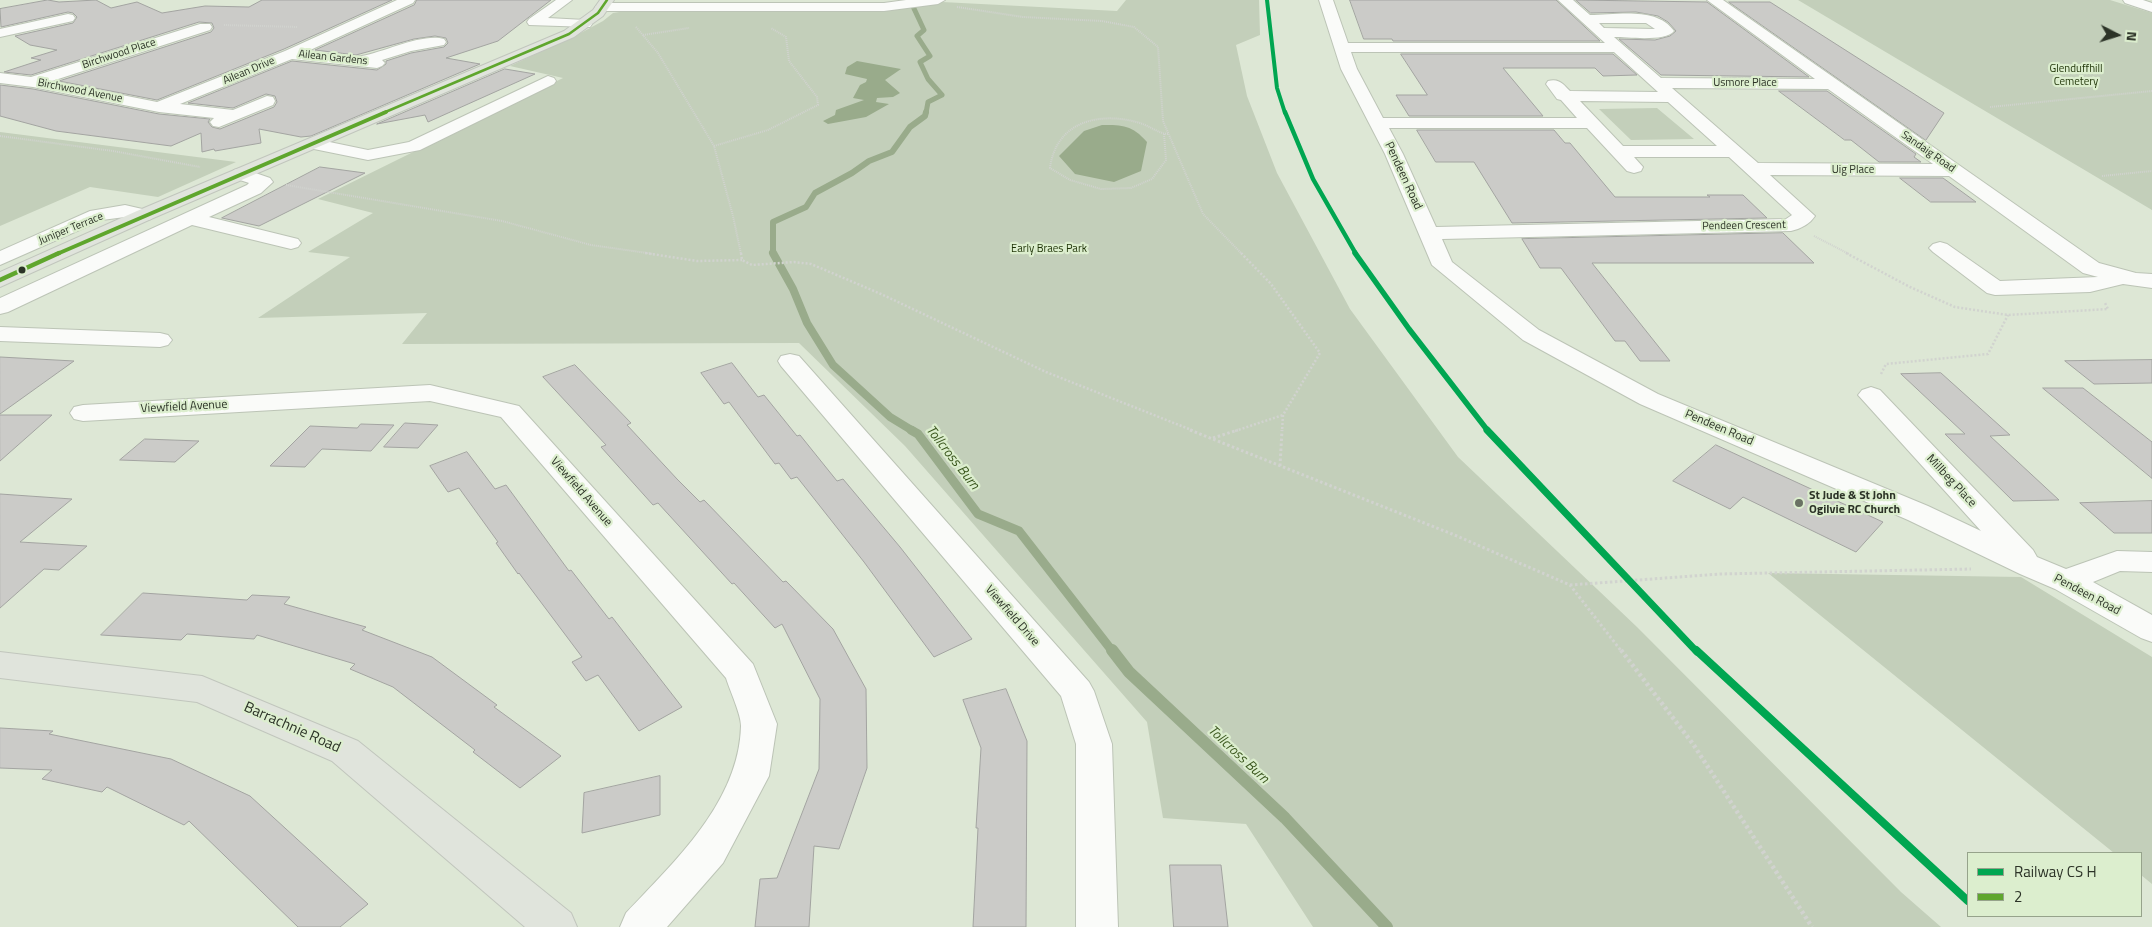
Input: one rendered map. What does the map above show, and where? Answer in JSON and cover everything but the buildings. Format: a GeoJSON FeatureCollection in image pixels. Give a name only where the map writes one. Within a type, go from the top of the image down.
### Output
{"type":"FeatureCollection","features":[{"type":"Feature","properties":{"kind":"main road"},"geometry":{"type":"LineString","coordinates":[[0,280],[144,215],[315,144],[569,34],[585,24],[605,4]]}},
{"type":"Feature","properties":{"kind":"main road","name":"Barrachnie Road"},"geometry":{"type":"LineString","coordinates":[[0,665],[202,689],[345,751],[556,927]]}},
{"type":"Feature","properties":{"kind":"street","name":"Ailean Drive"},"geometry":{"type":"LineString","coordinates":[[159,107],[290,54],[408,0]]}},
{"type":"Feature","properties":{"kind":"street"},"geometry":{"type":"LineString","coordinates":[[565,0],[534,22],[585,24]]}},
{"type":"Feature","properties":{"kind":"street","name":"Pendeen Road"},"geometry":{"type":"LineString","coordinates":[[1326,0],[1349,69],[1394,154],[1443,265],[1531,336],[1649,398],[1918,513],[2031,567],[2066,581],[2152,630]]}},
{"type":"Feature","properties":{"kind":"street","name":"Pendeen Crescent"},"geometry":{"type":"LineString","coordinates":[[1429,233],[1791,225],[1805,216],[1566,0]]}},
{"type":"Feature","properties":{"kind":"street","name":"Sandaig Road"},"geometry":{"type":"LineString","coordinates":[[1714,0],[2091,268],[2136,280],[2152,281]]}},
{"type":"Feature","properties":{"kind":"street"},"geometry":{"type":"LineString","coordinates":[[2130,0],[2152,8]]}},
{"type":"Feature","properties":{"kind":"street"},"geometry":{"type":"LineString","coordinates":[[605,4],[884,7],[935,1]]}},
{"type":"Feature","properties":{"kind":"street"},"geometry":{"type":"LineString","coordinates":[[0,33],[44,20],[68,18]]}},
{"type":"Feature","properties":{"kind":"street"},"geometry":{"type":"LineString","coordinates":[[1587,19],[1646,19],[1655,21],[1667,30],[1663,32],[1602,32]]}},
{"type":"Feature","properties":{"kind":"street","name":"Birchwood Place"},"geometry":{"type":"LineString","coordinates":[[33,82],[205,27]]}},
{"type":"Feature","properties":{"kind":"street","name":"Ailean Gardens"},"geometry":{"type":"LineString","coordinates":[[290,54],[369,62],[409,48],[439,42]]}},
{"type":"Feature","properties":{"kind":"street"},"geometry":{"type":"LineString","coordinates":[[1342,47],[1618,48]]}},
{"type":"Feature","properties":{"kind":"street","name":"Birchwood Avenue"},"geometry":{"type":"LineString","coordinates":[[0,78],[33,82],[159,107]]}},
{"type":"Feature","properties":{"kind":"street"},"geometry":{"type":"LineString","coordinates":[[315,144],[368,155],[414,146],[548,81]]}},
{"type":"Feature","properties":{"kind":"street","name":"Usmore Place"},"geometry":{"type":"LineString","coordinates":[[1657,83],[1832,84]]}},
{"type":"Feature","properties":{"kind":"street"},"geometry":{"type":"LineString","coordinates":[[1634,167],[1559,90],[1673,97]]}},
{"type":"Feature","properties":{"kind":"street"},"geometry":{"type":"LineString","coordinates":[[159,107],[227,118],[267,101]]}},
{"type":"Feature","properties":{"kind":"street","name":"Pendeen Road"},"geometry":{"type":"LineString","coordinates":[[1378,123],[1591,123]]}},
{"type":"Feature","properties":{"kind":"street"},"geometry":{"type":"LineString","coordinates":[[1619,151],[1734,152]]}},
{"type":"Feature","properties":{"kind":"street","name":"Uig Place"},"geometry":{"type":"LineString","coordinates":[[1753,169],[1954,170]]}},
{"type":"Feature","properties":{"kind":"street"},"geometry":{"type":"LineString","coordinates":[[241,174],[263,182]]}},
{"type":"Feature","properties":{"kind":"street"},"geometry":{"type":"LineString","coordinates":[[0,307],[254,189],[263,182]]}},
{"type":"Feature","properties":{"kind":"street","name":"Juniper Terrace"},"geometry":{"type":"LineString","coordinates":[[0,259],[97,215],[125,211],[144,215]]}},
{"type":"Feature","properties":{"kind":"street"},"geometry":{"type":"LineString","coordinates":[[190,219],[291,243]]}},
{"type":"Feature","properties":{"kind":"street"},"geometry":{"type":"LineString","coordinates":[[1940,248],[1995,288],[2090,285],[2124,277]]}},
{"type":"Feature","properties":{"kind":"street"},"geometry":{"type":"LineString","coordinates":[[0,334],[160,340]]}},
{"type":"Feature","properties":{"kind":"street","name":"Viewfield Drive"},"geometry":{"type":"LineString","coordinates":[[790,362],[1077,691],[1094,744],[1097,927]]}},
{"type":"Feature","properties":{"kind":"street","name":"Viewfield Avenue"},"geometry":{"type":"LineString","coordinates":[[83,412],[430,394],[510,411],[740,673],[759,724],[751,776],[709,851],[641,927]]}},
{"type":"Feature","properties":{"kind":"street","name":"Millbeg Place"},"geometry":{"type":"LineString","coordinates":[[1871,395],[2031,567]]}},
{"type":"Feature","properties":{"kind":"street"},"geometry":{"type":"LineString","coordinates":[[2066,581],[2117,561],[2152,562]]}},
{"type":"Feature","properties":{"kind":"path"},"geometry":{"type":"LineString","coordinates":[[935,1],[968,9],[1023,17],[1102,21],[1134,27],[1158,47],[1163,121],[1203,214],[1271,284],[1320,353],[1283,415],[1280,466]]}},
{"type":"Feature","properties":{"kind":"path"},"geometry":{"type":"LineString","coordinates":[[605,4],[626,11],[658,54],[714,146],[733,216],[742,260]]}},
{"type":"Feature","properties":{"kind":"path"},"geometry":{"type":"LineString","coordinates":[[205,27],[223,25],[299,28]]}},
{"type":"Feature","properties":{"kind":"path"},"geometry":{"type":"LineString","coordinates":[[714,146],[755,136],[788,122],[818,105],[817,97],[789,61],[786,38],[774,29],[766,26]]}},
{"type":"Feature","properties":{"kind":"path"},"geometry":{"type":"LineString","coordinates":[[642,35],[691,28]]}},
{"type":"Feature","properties":{"kind":"path"},"geometry":{"type":"LineString","coordinates":[[1990,107],[2152,91]]}},
{"type":"Feature","properties":{"kind":"path"},"geometry":{"type":"LineString","coordinates":[[1164,134],[1166,160],[1152,179],[1131,188],[1101,189],[1070,180],[1050,168],[1050,154],[1060,139],[1075,126],[1094,120],[1124,119],[1150,126],[1164,134],[1169,134]]}},
{"type":"Feature","properties":{"kind":"path"},"geometry":{"type":"LineString","coordinates":[[0,136],[113,151],[204,168]]}},
{"type":"Feature","properties":{"kind":"path"},"geometry":{"type":"LineString","coordinates":[[2102,176],[2152,170]]}},
{"type":"Feature","properties":{"kind":"path"},"geometry":{"type":"LineString","coordinates":[[263,182],[502,221],[591,245],[697,261],[742,260],[752,265],[794,262],[811,264],[881,294],[1046,372],[1452,534],[1570,585],[1734,574],[1973,568]]}},
{"type":"Feature","properties":{"kind":"path"},"geometry":{"type":"LineString","coordinates":[[1871,395],[1886,364],[1988,354],[2008,315]]}},
{"type":"Feature","properties":{"kind":"path"},"geometry":{"type":"LineString","coordinates":[[1212,438],[1283,415]]}},
{"type":"Feature","properties":{"kind":"path"},"geometry":{"type":"LineString","coordinates":[[1570,585],[1693,744],[1812,927]]}},
{"type":"Feature","properties":{"kind":"green space","name":"Early Braes Park"},"geometry":{"type":"Polygon","coordinates":[[[1126,0],[1259,0],[1260,35],[1236,45],[1247,96],[1277,173],[1350,309],[1458,457],[1637,627],[1901,892],[1941,927],[1313,927],[1246,824],[1163,818],[1147,722],[905,446],[799,343],[402,344],[427,313],[258,318],[350,257],[308,252],[373,213],[318,199],[563,78],[510,66],[577,35],[603,21],[613,13],[638,9],[889,9],[942,2],[1117,11],[1126,0]]]}},
{"type":"Feature","properties":{"kind":"green space","name":"Glenduffhill Cemetery"},"geometry":{"type":"Polygon","coordinates":[[[1798,0],[2110,0],[2152,13],[2152,210],[1798,0]]]}},
{"type":"Feature","properties":{"kind":"green space"},"geometry":{"type":"Polygon","coordinates":[[[1657,108],[1694,139],[1631,140],[1599,109],[1657,108]]]}},
{"type":"Feature","properties":{"kind":"green space"},"geometry":{"type":"Polygon","coordinates":[[[0,132],[236,162],[158,197],[90,187],[0,226],[0,132]]]}},
{"type":"Feature","properties":{"kind":"green space"},"geometry":{"type":"Polygon","coordinates":[[[1768,573],[2021,577],[2152,657],[2152,884],[2142,876],[2142,852],[2113,852],[1768,573]]]}},
{"type":"Feature","properties":{"kind":"shaded area"},"geometry":{"type":"Polygon","coordinates":[[[857,61],[901,69],[885,80],[900,93],[893,97],[877,98],[876,102],[889,104],[866,117],[828,124],[823,121],[835,115],[836,110],[864,100],[853,98],[860,85],[866,82],[867,79],[845,74],[847,67],[857,61]]]}},
{"type":"Feature","properties":{"kind":"shaded area"},"geometry":{"type":"Polygon","coordinates":[[[1102,125],[1127,127],[1142,136],[1147,142],[1141,171],[1114,182],[1075,174],[1059,156],[1084,131],[1102,125]]]}},
{"type":"Feature","properties":{"kind":"waterway","name":"Tollcross Burn"},"geometry":{"type":"LineString","coordinates":[[910,0],[924,30],[917,36],[930,56],[920,62],[928,79],[942,95],[928,102],[926,113]]}},
{"type":"Feature","properties":{"kind":"waterway","name":"Tollcross Burn"},"geometry":{"type":"LineString","coordinates":[[773,253],[773,222],[806,207],[815,193],[852,173],[869,161],[892,152],[910,127],[925,116],[926,112]]}},
{"type":"Feature","properties":{"kind":"waterway","name":"Tollcross Burn"},"geometry":{"type":"LineString","coordinates":[[773,253],[793,289],[807,323],[833,365],[890,417],[913,431]]}},
{"type":"Feature","properties":{"kind":"waterway","name":"Tollcross Burn"},"geometry":{"type":"LineString","coordinates":[[911,430],[918,434],[978,514],[1019,531],[1113,652]]}},
{"type":"Feature","properties":{"kind":"waterway","name":"Tollcross Burn"},"geometry":{"type":"LineString","coordinates":[[1112,650],[1129,672],[1285,818],[1387,927]]}},
{"type":"Feature","properties":{"kind":"transit line","name":"2"},"geometry":{"type":"LineString","coordinates":[[0,280],[144,215],[569,34],[598,13],[607,0]]}},
{"type":"Feature","properties":{"kind":"transit line"},"geometry":{"type":"LineString","coordinates":[[1267,0],[1277,88],[1289,126],[1313,179],[1349,244],[1409,329],[1487,430],[1702,657],[1967,900]]}},
{"type":"Feature","properties":{"kind":"place","name":"St Jude & St John Ogilvie RC Church"},"geometry":{"type":"Point","coordinates":[1799,503]}}]}
